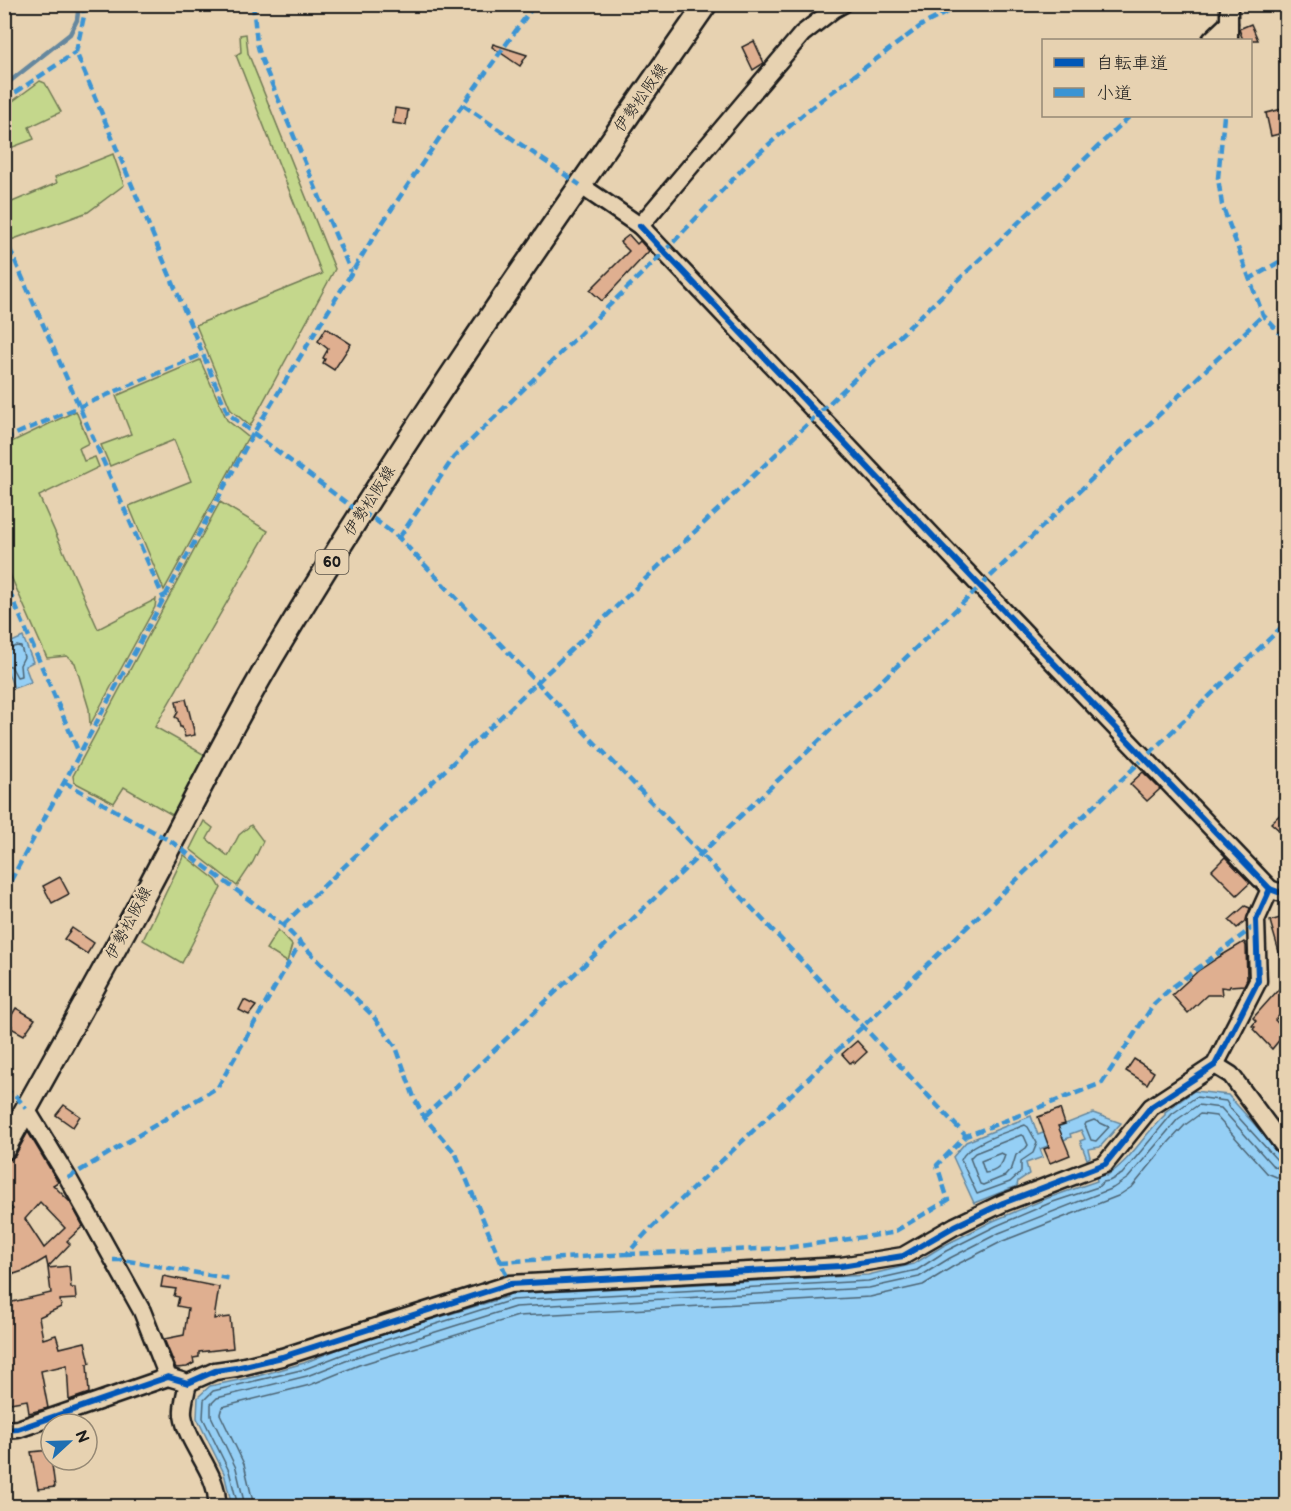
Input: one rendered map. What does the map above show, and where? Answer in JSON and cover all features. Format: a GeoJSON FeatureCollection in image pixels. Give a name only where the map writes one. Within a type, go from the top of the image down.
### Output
{"type":"FeatureCollection","features":[{"type":"Feature","properties":{"kind":"main road","name":"伊勢松阪線"},"geometry":{"type":"LineString","coordinates":[[4,1149],[102,974],[216,758],[282,640],[477,335],[706,4]]}},
{"type":"Feature","properties":{"kind":"street"},"geometry":{"type":"LineString","coordinates":[[640,226],[802,34],[843,4]]}},
{"type":"Feature","properties":{"kind":"street"},"geometry":{"type":"LineString","coordinates":[[1228,4],[1229,39]]}},
{"type":"Feature","properties":{"kind":"street"},"geometry":{"type":"LineString","coordinates":[[1211,39],[1229,23]]}},
{"type":"Feature","properties":{"kind":"street"},"geometry":{"type":"LineString","coordinates":[[4,1430],[18,1429],[168,1377],[188,1383],[215,1371],[282,1357],[510,1284],[841,1266],[903,1256],[955,1226],[1003,1203],[1105,1164],[1150,1107],[1215,1065],[1258,981],[1256,920],[1278,890],[988,595],[640,226],[580,185]]}},
{"type":"Feature","properties":{"kind":"street"},"geometry":{"type":"LineString","coordinates":[[1215,1065],[1232,1075],[1282,1145],[1287,1146]]}},
{"type":"Feature","properties":{"kind":"street"},"geometry":{"type":"LineString","coordinates":[[26,1109],[68,1178],[142,1311],[168,1377]]}},
{"type":"Feature","properties":{"kind":"street"},"geometry":{"type":"LineString","coordinates":[[188,1383],[183,1413],[187,1428],[214,1484],[218,1496],[217,1506]]}},
{"type":"Feature","properties":{"kind":"green space"},"geometry":{"type":"Polygon","coordinates":[[[246,34],[248,53],[335,269],[250,426],[231,410],[196,325],[322,274],[236,55],[241,52],[240,35],[246,34]]]}},
{"type":"Feature","properties":{"kind":"green space"},"geometry":{"type":"Polygon","coordinates":[[[40,81],[45,83],[61,112],[29,127],[34,139],[5,150],[5,107],[40,81]]]}},
{"type":"Feature","properties":{"kind":"green space"},"geometry":{"type":"Polygon","coordinates":[[[113,154],[124,185],[88,212],[11,240],[5,225],[5,205],[57,183],[55,177],[113,154]]]}},
{"type":"Feature","properties":{"kind":"green space"},"geometry":{"type":"Polygon","coordinates":[[[200,360],[227,420],[248,437],[164,590],[129,506],[191,481],[174,440],[110,466],[101,445],[131,434],[116,396],[200,360]]]}},
{"type":"Feature","properties":{"kind":"green space"},"geometry":{"type":"Polygon","coordinates":[[[76,411],[89,443],[79,448],[84,461],[95,457],[99,467],[39,496],[98,629],[156,599],[155,607],[90,725],[89,709],[75,663],[67,656],[47,658],[5,563],[5,445],[76,411]]]}},
{"type":"Feature","properties":{"kind":"green space"},"geometry":{"type":"Polygon","coordinates":[[[220,502],[268,531],[155,727],[205,755],[174,816],[124,787],[114,803],[74,782],[73,776],[220,502]]]}},
{"type":"Feature","properties":{"kind":"green space"},"geometry":{"type":"Polygon","coordinates":[[[204,821],[213,828],[207,839],[228,856],[239,835],[251,825],[263,841],[253,862],[237,886],[190,849],[204,821]]]}},
{"type":"Feature","properties":{"kind":"green space"},"geometry":{"type":"Polygon","coordinates":[[[184,855],[216,880],[221,888],[182,963],[143,940],[184,855]]]}},
{"type":"Feature","properties":{"kind":"green space"},"geometry":{"type":"Polygon","coordinates":[[[278,930],[292,945],[287,962],[266,949],[278,930]]]}},
{"type":"Feature","properties":{"kind":"water"},"geometry":{"type":"Polygon","coordinates":[[[23,637],[33,662],[25,666],[31,682],[14,688],[5,665],[5,645],[23,637]]]}},
{"type":"Feature","properties":{"kind":"water"},"geometry":{"type":"Polygon","coordinates":[[[1194,1091],[1228,1095],[1286,1158],[1286,1500],[1272,1506],[232,1506],[224,1473],[197,1418],[198,1397],[210,1386],[304,1363],[351,1344],[506,1297],[509,1294],[868,1275],[914,1264],[943,1246],[993,1221],[1097,1181],[1096,1175],[1102,1173],[1106,1176],[1130,1156],[1165,1115],[1165,1112],[1194,1091]]]}},
{"type":"Feature","properties":{"kind":"water"},"geometry":{"type":"Polygon","coordinates":[[[1093,1113],[1121,1123],[1100,1147],[1088,1149],[1090,1157],[1087,1159],[1080,1141],[1085,1139],[1081,1130],[1070,1134],[1071,1137],[1040,1149],[1043,1157],[1026,1163],[1029,1174],[1018,1181],[1017,1186],[974,1203],[953,1157],[966,1142],[1031,1116],[1038,1135],[1093,1113]]]}},
{"type":"Feature","properties":{"kind":"building"},"geometry":{"type":"Polygon","coordinates":[[[1251,24],[1258,40],[1243,39],[1239,29],[1251,24]]]}},
{"type":"Feature","properties":{"kind":"building"},"geometry":{"type":"Polygon","coordinates":[[[754,41],[764,63],[753,70],[742,47],[754,41]]]}},
{"type":"Feature","properties":{"kind":"building"},"geometry":{"type":"Polygon","coordinates":[[[493,44],[527,55],[520,66],[492,47],[493,44]]]}},
{"type":"Feature","properties":{"kind":"building"},"geometry":{"type":"Polygon","coordinates":[[[395,108],[408,110],[406,125],[393,123],[395,108]]]}},
{"type":"Feature","properties":{"kind":"building"},"geometry":{"type":"Polygon","coordinates":[[[1282,109],[1287,132],[1271,136],[1266,113],[1282,109]]]}},
{"type":"Feature","properties":{"kind":"building"},"geometry":{"type":"Polygon","coordinates":[[[629,235],[637,244],[640,241],[649,251],[602,301],[590,290],[629,251],[620,242],[629,235]]]}},
{"type":"Feature","properties":{"kind":"building"},"geometry":{"type":"Polygon","coordinates":[[[326,328],[351,344],[334,370],[323,363],[328,349],[318,341],[326,328]]]}},
{"type":"Feature","properties":{"kind":"building"},"geometry":{"type":"Polygon","coordinates":[[[186,699],[195,735],[185,737],[175,717],[178,712],[176,701],[186,699]]]}},
{"type":"Feature","properties":{"kind":"building"},"geometry":{"type":"Polygon","coordinates":[[[1143,772],[1160,789],[1147,801],[1130,784],[1143,772]]]}},
{"type":"Feature","properties":{"kind":"building"},"geometry":{"type":"Polygon","coordinates":[[[1287,808],[1287,837],[1271,823],[1287,808]]]}},
{"type":"Feature","properties":{"kind":"building"},"geometry":{"type":"Polygon","coordinates":[[[1225,857],[1250,883],[1237,895],[1212,870],[1225,857]]]}},
{"type":"Feature","properties":{"kind":"building"},"geometry":{"type":"Polygon","coordinates":[[[60,877],[69,894],[52,903],[43,886],[60,877]]]}},
{"type":"Feature","properties":{"kind":"building"},"geometry":{"type":"Polygon","coordinates":[[[1245,906],[1250,908],[1246,921],[1237,928],[1229,920],[1245,906]]]}},
{"type":"Feature","properties":{"kind":"building"},"geometry":{"type":"Polygon","coordinates":[[[1287,916],[1287,969],[1284,969],[1270,921],[1287,916]]]}},
{"type":"Feature","properties":{"kind":"building"},"geometry":{"type":"Polygon","coordinates":[[[72,928],[94,943],[87,954],[64,939],[72,928]]]}},
{"type":"Feature","properties":{"kind":"building"},"geometry":{"type":"Polygon","coordinates":[[[1244,942],[1247,979],[1244,985],[1221,987],[1222,995],[1207,995],[1188,1013],[1172,995],[1198,971],[1244,942]]]}},
{"type":"Feature","properties":{"kind":"building"},"geometry":{"type":"Polygon","coordinates":[[[1287,980],[1287,1008],[1275,1020],[1286,1032],[1272,1049],[1253,1029],[1255,1027],[1252,1026],[1256,1021],[1253,1018],[1287,980]]]}},
{"type":"Feature","properties":{"kind":"building"},"geometry":{"type":"Polygon","coordinates":[[[244,1000],[256,1006],[249,1015],[239,1010],[244,1000]]]}},
{"type":"Feature","properties":{"kind":"building"},"geometry":{"type":"Polygon","coordinates":[[[16,1008],[35,1019],[24,1035],[7,1023],[16,1008]]]}},
{"type":"Feature","properties":{"kind":"building"},"geometry":{"type":"Polygon","coordinates":[[[857,1041],[867,1052],[855,1063],[853,1061],[850,1063],[842,1054],[857,1041]]]}},
{"type":"Feature","properties":{"kind":"building"},"geometry":{"type":"Polygon","coordinates":[[[1134,1059],[1154,1072],[1147,1084],[1126,1071],[1134,1059]]]}},
{"type":"Feature","properties":{"kind":"building"},"geometry":{"type":"Polygon","coordinates":[[[64,1105],[80,1116],[73,1127],[56,1115],[64,1105]]]}},
{"type":"Feature","properties":{"kind":"building"},"geometry":{"type":"Polygon","coordinates":[[[1060,1109],[1065,1124],[1058,1126],[1070,1155],[1050,1163],[1044,1149],[1049,1147],[1038,1117],[1060,1109]]]}},
{"type":"Feature","properties":{"kind":"building"},"geometry":{"type":"Polygon","coordinates":[[[28,1132],[58,1182],[53,1185],[70,1202],[83,1226],[67,1241],[70,1244],[48,1267],[46,1258],[14,1274],[4,1259],[4,1217],[13,1209],[4,1201],[4,1162],[15,1156],[28,1132]],[[40,1202],[25,1219],[44,1248],[65,1228],[40,1202]]]}},
{"type":"Feature","properties":{"kind":"building"},"geometry":{"type":"Polygon","coordinates":[[[69,1266],[71,1288],[75,1288],[76,1299],[60,1300],[61,1307],[39,1317],[43,1339],[56,1335],[60,1348],[85,1342],[90,1363],[87,1364],[89,1393],[69,1400],[67,1365],[41,1371],[48,1408],[29,1413],[27,1400],[4,1404],[4,1358],[7,1358],[4,1343],[4,1320],[7,1319],[6,1311],[10,1311],[8,1303],[51,1293],[48,1268],[69,1266]]]}},
{"type":"Feature","properties":{"kind":"building"},"geometry":{"type":"Polygon","coordinates":[[[163,1276],[219,1287],[214,1319],[230,1317],[233,1348],[199,1352],[199,1357],[193,1358],[194,1363],[187,1367],[176,1368],[164,1339],[184,1335],[188,1308],[177,1306],[179,1297],[174,1296],[176,1289],[161,1287],[163,1276]]]}},
{"type":"Feature","properties":{"kind":"building"},"geometry":{"type":"Polygon","coordinates":[[[39,1451],[39,1472],[53,1472],[55,1487],[38,1489],[31,1452],[39,1451]]]}},
{"type":"Feature","properties":{"kind":"waterway"},"geometry":{"type":"LineString","coordinates":[[4,86],[70,34],[77,20],[79,4]]}},
{"type":"Feature","properties":{"kind":"marked path"},"geometry":{"type":"LineString","coordinates":[[83,4],[84,16],[76,52],[228,414],[352,507],[374,519],[399,538],[966,1136]]}},
{"type":"Feature","properties":{"kind":"marked path"},"geometry":{"type":"LineString","coordinates":[[253,4],[261,58],[351,272]]}},
{"type":"Feature","properties":{"kind":"marked path"},"geometry":{"type":"LineString","coordinates":[[4,893],[253,434],[379,228],[446,128],[535,4]]}},
{"type":"Feature","properties":{"kind":"marked path"},"geometry":{"type":"LineString","coordinates":[[399,538],[454,457],[664,252],[750,161],[808,110],[922,25],[963,4]]}},
{"type":"Feature","properties":{"kind":"marked path"},"geometry":{"type":"LineString","coordinates":[[4,100],[76,52]]}},
{"type":"Feature","properties":{"kind":"marked path"},"geometry":{"type":"LineString","coordinates":[[463,105],[580,185]]}},
{"type":"Feature","properties":{"kind":"marked path"},"geometry":{"type":"LineString","coordinates":[[283,925],[1129,117]]}},
{"type":"Feature","properties":{"kind":"marked path"},"geometry":{"type":"LineString","coordinates":[[1224,117],[1218,178],[1222,205],[1263,315],[1286,340]]}},
{"type":"Feature","properties":{"kind":"marked path"},"geometry":{"type":"LineString","coordinates":[[4,236],[164,599]]}},
{"type":"Feature","properties":{"kind":"marked path"},"geometry":{"type":"LineString","coordinates":[[1248,280],[1286,258]]}},
{"type":"Feature","properties":{"kind":"marked path"},"geometry":{"type":"LineString","coordinates":[[424,1117],[1263,315]]}},
{"type":"Feature","properties":{"kind":"marked path"},"geometry":{"type":"LineString","coordinates":[[4,439],[203,354]]}},
{"type":"Feature","properties":{"kind":"marked path"},"geometry":{"type":"LineString","coordinates":[[4,579],[79,753]]}},
{"type":"Feature","properties":{"kind":"marked path"},"geometry":{"type":"LineString","coordinates":[[500,1262],[627,1254],[646,1233],[1286,623]]}},
{"type":"Feature","properties":{"kind":"marked path"},"geometry":{"type":"LineString","coordinates":[[64,782],[172,842],[283,925],[373,1016],[396,1047],[415,1100],[424,1117],[456,1154],[510,1284]]}},
{"type":"Feature","properties":{"kind":"marked path"},"geometry":{"type":"LineString","coordinates":[[627,1254],[786,1248],[892,1233],[948,1200],[937,1165],[966,1136],[1102,1083],[1154,1004],[1170,989],[1256,925]]}},
{"type":"Feature","properties":{"kind":"marked path"},"geometry":{"type":"LineString","coordinates":[[68,1178],[218,1087],[300,943]]}},
{"type":"Feature","properties":{"kind":"marked path"},"geometry":{"type":"LineString","coordinates":[[4,1088],[17,1097],[26,1109]]}},
{"type":"Feature","properties":{"kind":"marked path"},"geometry":{"type":"LineString","coordinates":[[113,1260],[232,1279]]}},
{"type":"Feature","properties":{"kind":"cycle path"},"geometry":{"type":"LineString","coordinates":[[640,226],[1270,889],[1278,892],[1286,891]]}},
{"type":"Feature","properties":{"kind":"cycle path"},"geometry":{"type":"LineString","coordinates":[[4,1430],[18,1429],[168,1377],[188,1383],[215,1371],[282,1357],[510,1284],[841,1266],[903,1256],[955,1226],[1003,1203],[1105,1164],[1151,1107],[1215,1065],[1258,981],[1256,920],[1270,889]]}}]}
